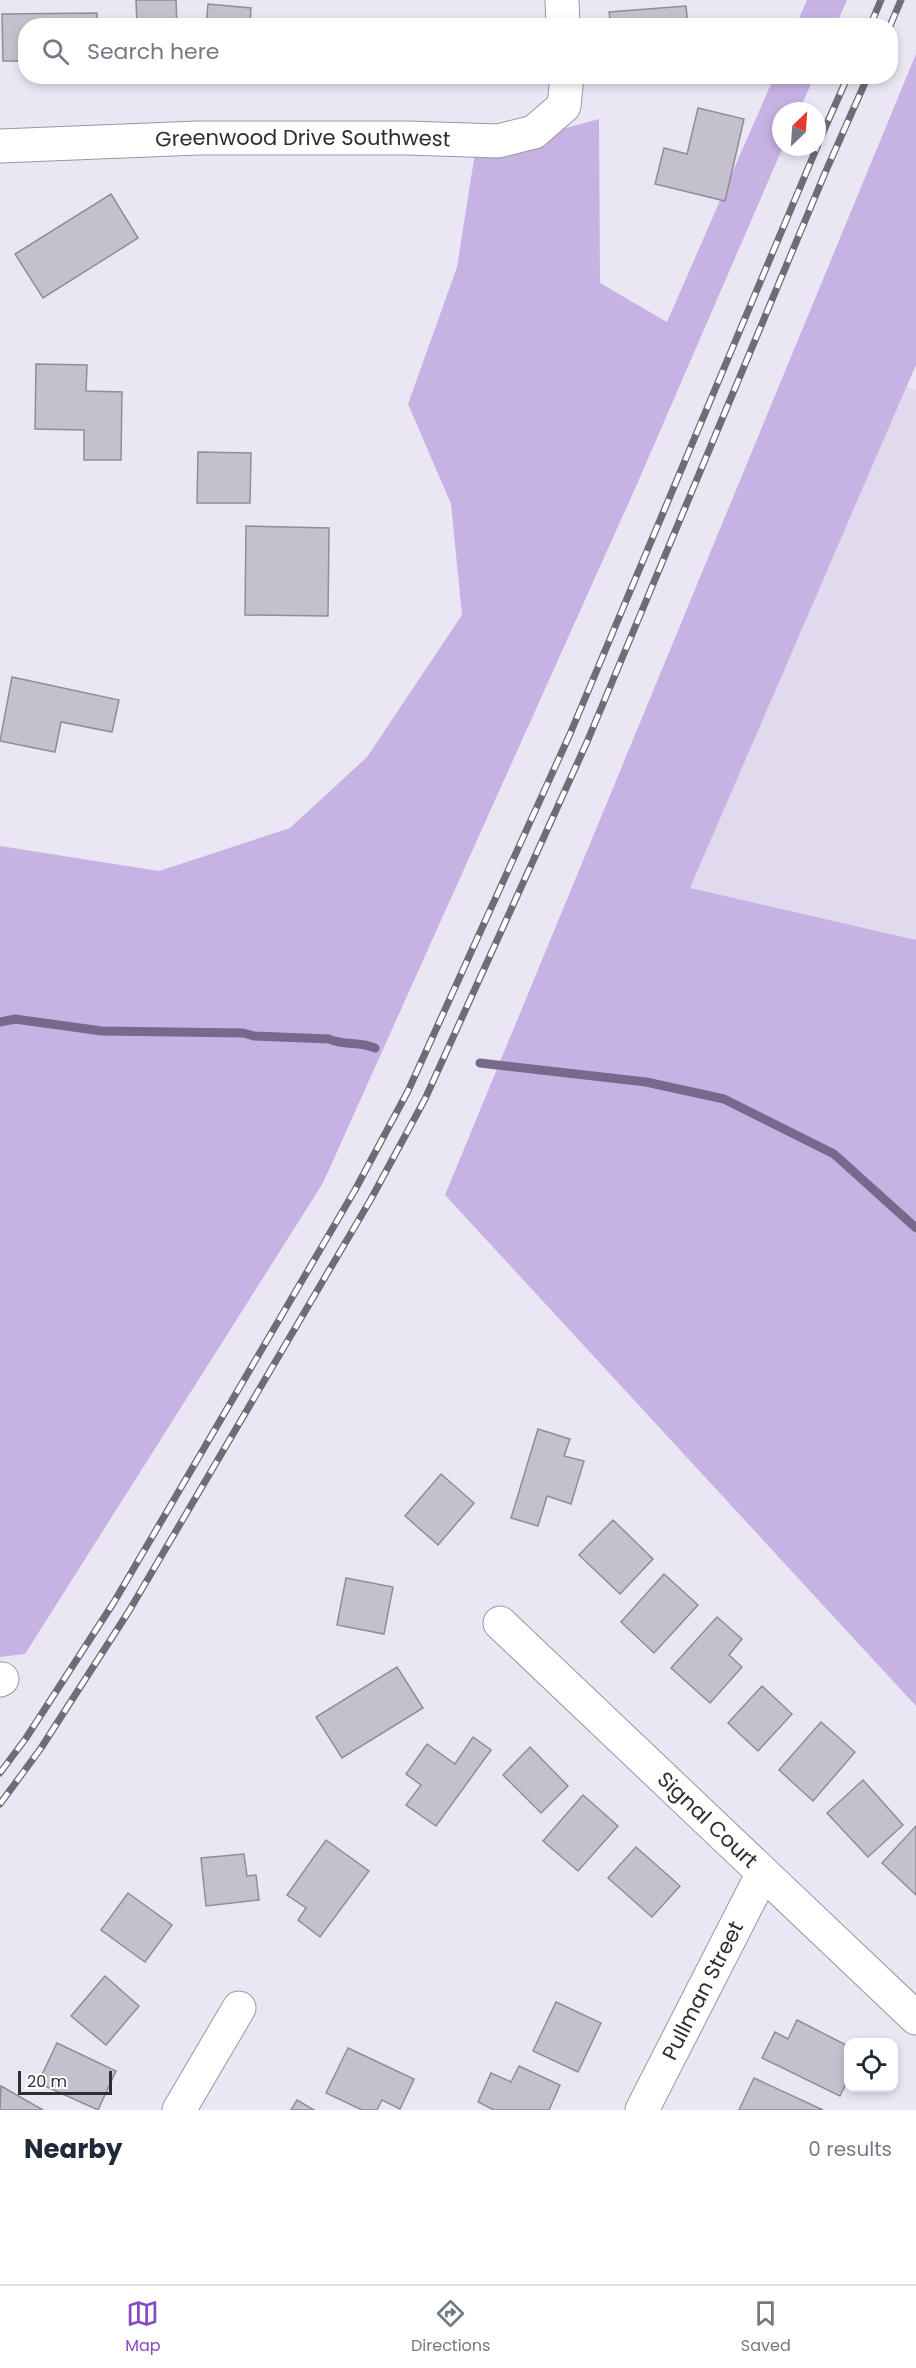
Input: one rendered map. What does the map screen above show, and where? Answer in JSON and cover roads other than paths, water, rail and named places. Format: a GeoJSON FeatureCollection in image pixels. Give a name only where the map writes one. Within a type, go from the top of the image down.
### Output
{"type":"FeatureCollection","features":[{"type":"Feature","properties":{"kind":"street"},"geometry":{"type":"LineString","coordinates":[[562,0],[563,18]]}},
{"type":"Feature","properties":{"kind":"street","name":"Greenwood Drive Southwest"},"geometry":{"type":"LineString","coordinates":[[0,146],[198,138],[408,138],[498,141],[534,132],[564,106],[566,84]]}},
{"type":"Feature","properties":{"kind":"street","name":"Signal Court"},"geometry":{"type":"LineString","coordinates":[[500,1623],[916,2018]]}},
{"type":"Feature","properties":{"kind":"street","name":"Pullman Street"},"geometry":{"type":"LineString","coordinates":[[642,2110],[763,1873]]}},
{"type":"Feature","properties":{"kind":"street"},"geometry":{"type":"LineString","coordinates":[[178,2110],[239,2008]]}},
{"type":"Feature","properties":{"kind":"waterway"},"geometry":{"type":"LineString","coordinates":[[0,1022],[15,1019],[102,1031],[243,1033],[254,1036],[329,1039],[375,1048]]}},
{"type":"Feature","properties":{"kind":"waterway"},"geometry":{"type":"LineString","coordinates":[[480,1063],[646,1082],[724,1099],[834,1154],[916,1228]]}},
{"type":"Feature","properties":{"kind":"railway"},"geometry":{"type":"LineString","coordinates":[[873,18],[881,0]]}},
{"type":"Feature","properties":{"kind":"railway"},"geometry":{"type":"LineString","coordinates":[[893,18],[901,0]]}},
{"type":"Feature","properties":{"kind":"railway"},"geometry":{"type":"LineString","coordinates":[[826,126],[844,84]]}},
{"type":"Feature","properties":{"kind":"railway"},"geometry":{"type":"LineString","coordinates":[[0,1804],[41,1748],[129,1611],[371,1199],[425,1099],[587,742],[864,84]]}},
{"type":"Feature","properties":{"kind":"railway"},"geometry":{"type":"LineString","coordinates":[[0,1773],[26,1738],[114,1602],[355,1190],[408,1091],[570,734],[813,156]]}}]}
